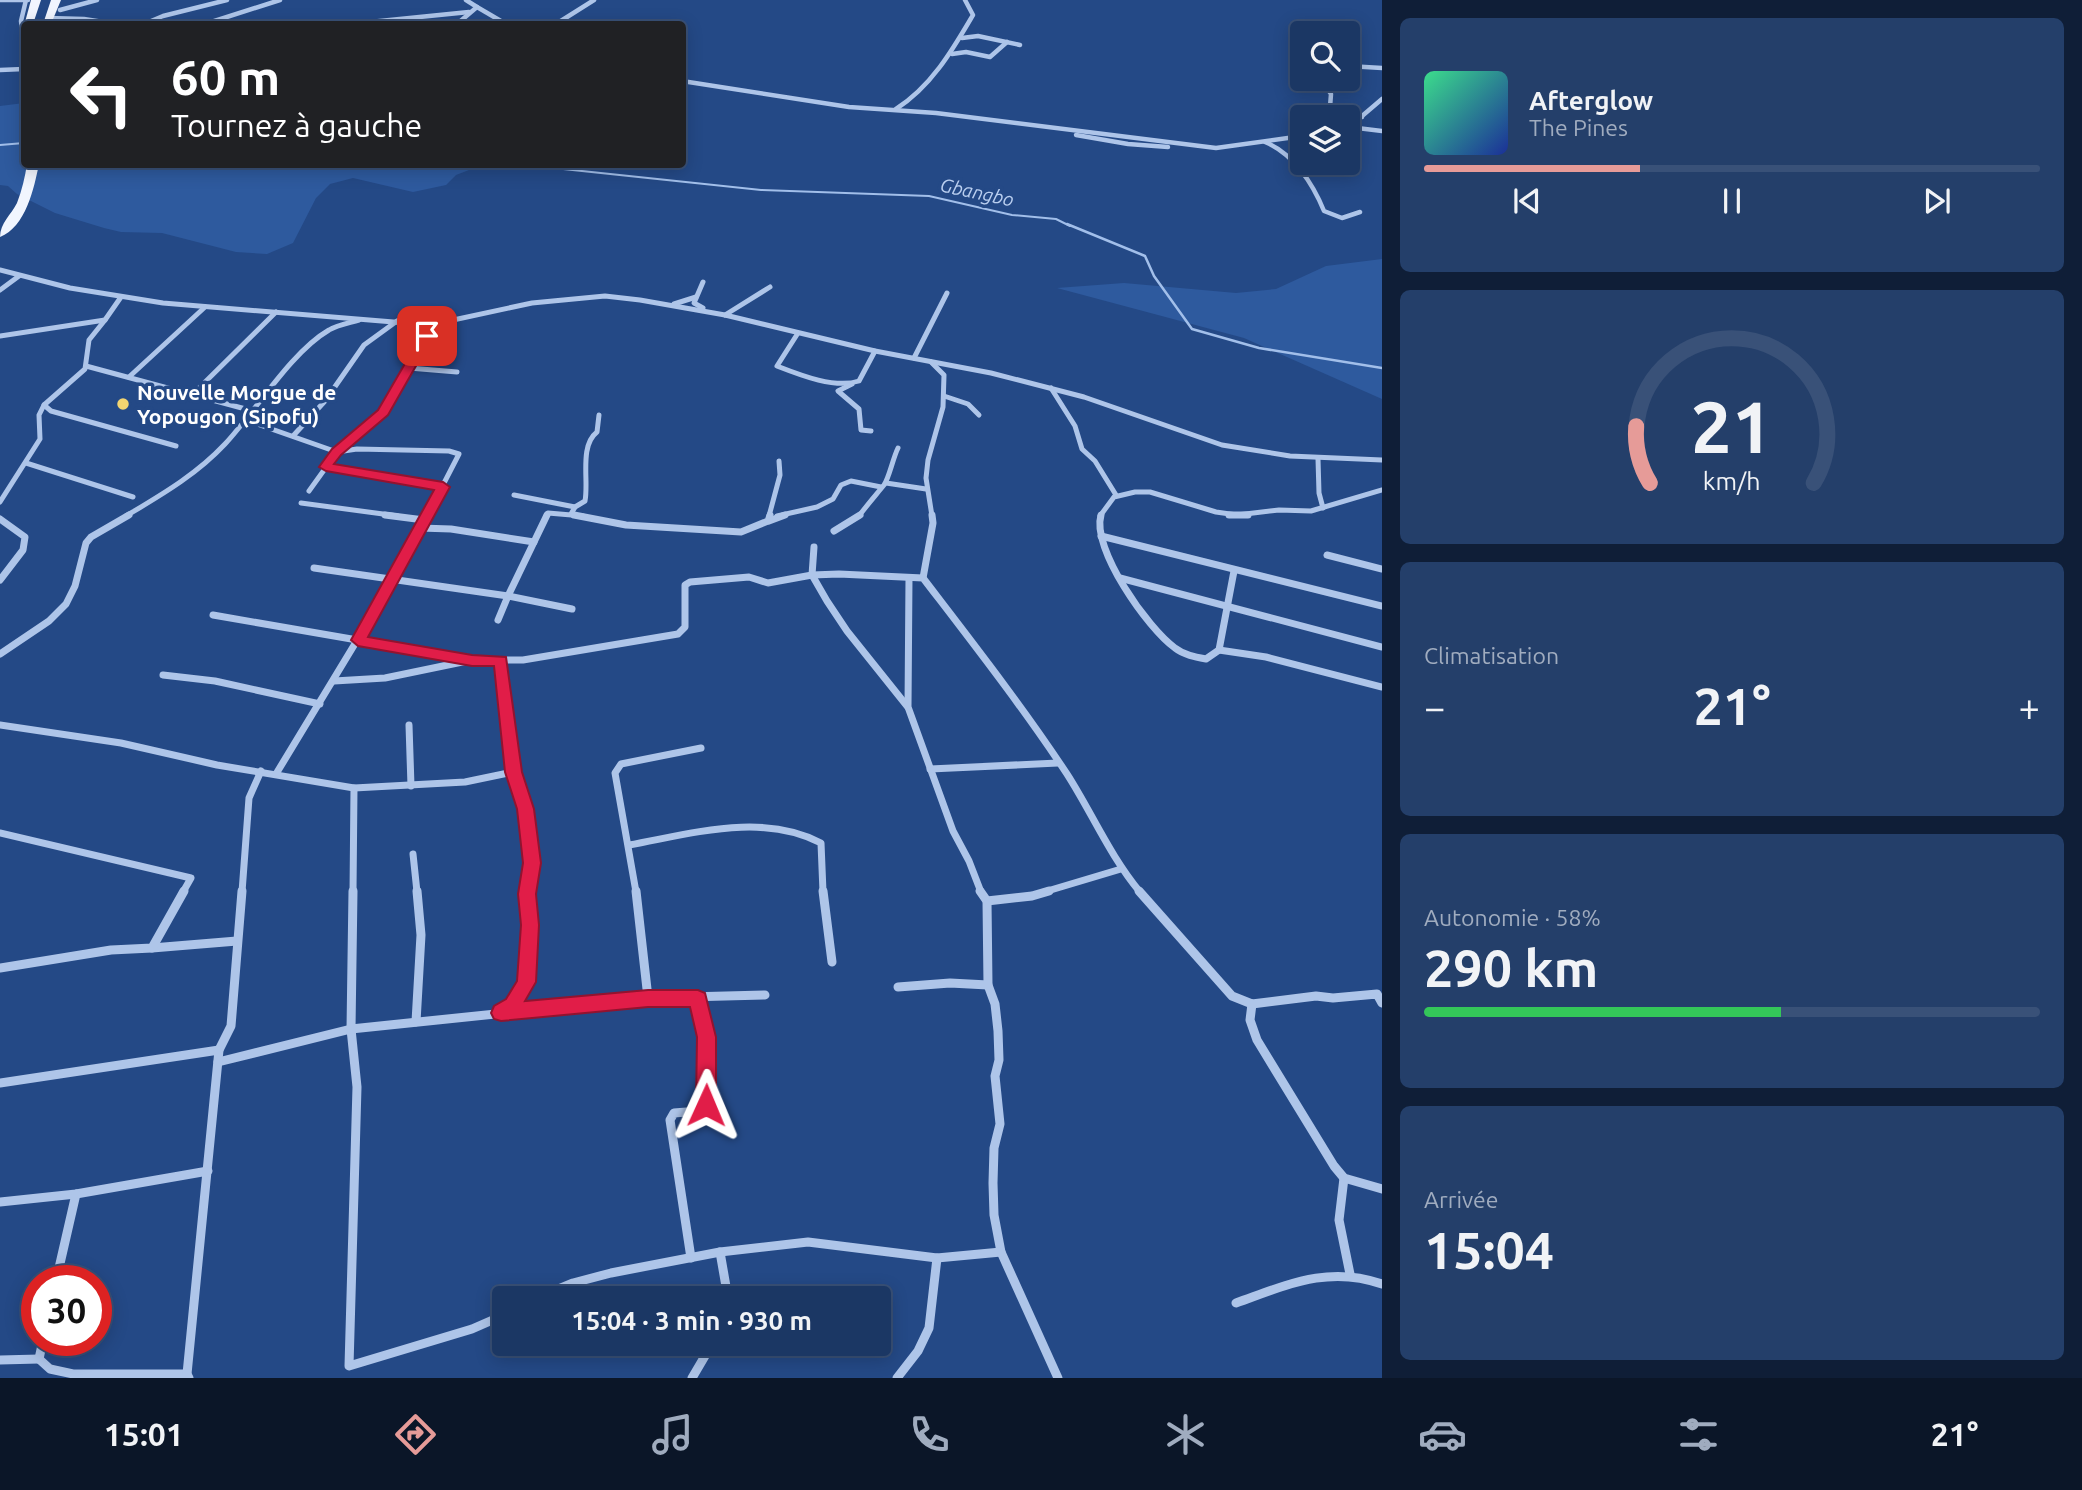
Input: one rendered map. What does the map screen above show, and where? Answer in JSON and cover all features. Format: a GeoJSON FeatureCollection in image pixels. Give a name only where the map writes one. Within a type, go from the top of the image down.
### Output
{"type":"FeatureCollection","features":[{"type":"Feature","properties":{"kind":"main road"},"geometry":{"type":"LineString","coordinates":[[28,21],[31,3],[52,12]]}},
{"type":"Feature","properties":{"kind":"main road"},"geometry":{"type":"LineString","coordinates":[[0,224],[12,208],[22,168]]}},
{"type":"Feature","properties":{"kind":"main road"},"geometry":{"type":"LineString","coordinates":[[0,233],[22,207],[32,168]]}},
{"type":"Feature","properties":{"kind":"street"},"geometry":{"type":"LineString","coordinates":[[0,0],[31,3],[25,21]]}},
{"type":"Feature","properties":{"kind":"street"},"geometry":{"type":"LineString","coordinates":[[52,12],[63,0]]}},
{"type":"Feature","properties":{"kind":"street"},"geometry":{"type":"LineString","coordinates":[[52,12],[97,0]]}},
{"type":"Feature","properties":{"kind":"street"},"geometry":{"type":"LineString","coordinates":[[151,21],[227,0]]}},
{"type":"Feature","properties":{"kind":"street"},"geometry":{"type":"LineString","coordinates":[[214,21],[280,0]]}},
{"type":"Feature","properties":{"kind":"street"},"geometry":{"type":"LineString","coordinates":[[466,0],[502,21]]}},
{"type":"Feature","properties":{"kind":"street"},"geometry":{"type":"LineString","coordinates":[[561,21],[593,0]]}},
{"type":"Feature","properties":{"kind":"street"},"geometry":{"type":"LineString","coordinates":[[898,109],[927,83],[951,55],[962,37],[963,28],[973,15],[965,0]]}},
{"type":"Feature","properties":{"kind":"street"},"geometry":{"type":"LineString","coordinates":[[460,21],[477,7]]}},
{"type":"Feature","properties":{"kind":"street"},"geometry":{"type":"LineString","coordinates":[[52,12],[62,17],[93,21]]}},
{"type":"Feature","properties":{"kind":"street"},"geometry":{"type":"LineString","coordinates":[[52,12],[62,17]]}},
{"type":"Feature","properties":{"kind":"street"},"geometry":{"type":"LineString","coordinates":[[380,21],[468,12]]}},
{"type":"Feature","properties":{"kind":"street"},"geometry":{"type":"LineString","coordinates":[[962,37],[978,36],[1020,45]]}},
{"type":"Feature","properties":{"kind":"street"},"geometry":{"type":"LineString","coordinates":[[951,55],[965,52],[990,57],[1007,42]]}},
{"type":"Feature","properties":{"kind":"street"},"geometry":{"type":"LineString","coordinates":[[1360,67],[1382,68]]}},
{"type":"Feature","properties":{"kind":"street"},"geometry":{"type":"LineString","coordinates":[[0,70],[21,69]]}},
{"type":"Feature","properties":{"kind":"street"},"geometry":{"type":"LineString","coordinates":[[686,81],[836,106],[898,109],[1157,147],[1216,148],[1290,137]]}},
{"type":"Feature","properties":{"kind":"street"},"geometry":{"type":"LineString","coordinates":[[1329,91],[1330,107],[1362,117],[1382,99]]}},
{"type":"Feature","properties":{"kind":"street"},"geometry":{"type":"LineString","coordinates":[[1360,128],[1382,131]]}},
{"type":"Feature","properties":{"kind":"street"},"geometry":{"type":"LineString","coordinates":[[1261,141],[1273,144],[1284,153],[1315,189],[1324,211],[1340,219],[1347,219],[1360,212]]}},
{"type":"Feature","properties":{"kind":"street"},"geometry":{"type":"LineString","coordinates":[[0,270],[121,297],[205,307],[430,324],[531,303],[583,297],[605,296],[673,304],[874,351],[1051,388],[1111,404],[1209,441],[1318,459],[1382,460]]}},
{"type":"Feature","properties":{"kind":"street"},"geometry":{"type":"LineString","coordinates":[[0,290],[19,276]]}},
{"type":"Feature","properties":{"kind":"street"},"geometry":{"type":"LineString","coordinates":[[702,282],[694,303],[706,311]]}},
{"type":"Feature","properties":{"kind":"street"},"geometry":{"type":"LineString","coordinates":[[725,315],[734,307],[757,297],[770,286]]}},
{"type":"Feature","properties":{"kind":"street"},"geometry":{"type":"LineString","coordinates":[[914,358],[947,293]]}},
{"type":"Feature","properties":{"kind":"street"},"geometry":{"type":"LineString","coordinates":[[0,502],[40,439],[39,415],[44,405],[86,366],[89,340],[121,297]]}},
{"type":"Feature","properties":{"kind":"street"},"geometry":{"type":"LineString","coordinates":[[673,304],[696,297]]}},
{"type":"Feature","properties":{"kind":"street"},"geometry":{"type":"LineString","coordinates":[[129,377],[205,307]]}},
{"type":"Feature","properties":{"kind":"street"},"geometry":{"type":"LineString","coordinates":[[194,393],[276,312]]}},
{"type":"Feature","properties":{"kind":"street"},"geometry":{"type":"LineString","coordinates":[[0,654],[25,639],[60,610],[72,593],[82,545],[182,483],[224,445],[314,341],[330,329],[362,318]]}},
{"type":"Feature","properties":{"kind":"street"},"geometry":{"type":"LineString","coordinates":[[0,336],[105,320]]}},
{"type":"Feature","properties":{"kind":"street"},"geometry":{"type":"LineString","coordinates":[[293,436],[328,397],[359,348],[371,336],[398,321]]}},
{"type":"Feature","properties":{"kind":"street"},"geometry":{"type":"LineString","coordinates":[[309,491],[337,452],[383,412],[425,341],[430,324]]}},
{"type":"Feature","properties":{"kind":"street"},"geometry":{"type":"LineString","coordinates":[[798,333],[777,366],[835,382],[853,383]]}},
{"type":"Feature","properties":{"kind":"street"},"geometry":{"type":"LineString","coordinates":[[871,431],[862,430],[861,409],[855,401],[838,391],[860,380],[874,351]]}},
{"type":"Feature","properties":{"kind":"street"},"geometry":{"type":"LineString","coordinates":[[931,362],[944,375],[944,396],[928,460],[926,489],[933,523],[923,578],[1013,695],[1067,774],[1121,869],[1163,920],[1241,1002],[1252,1004],[1316,996],[1334,998],[1380,993],[1382,1003]]}},
{"type":"Feature","properties":{"kind":"street"},"geometry":{"type":"LineString","coordinates":[[86,366],[253,411]]}},
{"type":"Feature","properties":{"kind":"street"},"geometry":{"type":"LineString","coordinates":[[408,368],[457,372]]}},
{"type":"Feature","properties":{"kind":"street"},"geometry":{"type":"LineString","coordinates":[[944,375],[967,369]]}},
{"type":"Feature","properties":{"kind":"street"},"geometry":{"type":"LineString","coordinates":[[1051,388],[1075,426],[1082,449],[1095,461],[1116,495]]}},
{"type":"Feature","properties":{"kind":"street"},"geometry":{"type":"LineString","coordinates":[[944,396],[968,404],[979,415]]}},
{"type":"Feature","properties":{"kind":"street"},"geometry":{"type":"LineString","coordinates":[[44,405],[51,411],[176,446]]}},
{"type":"Feature","properties":{"kind":"street"},"geometry":{"type":"LineString","coordinates":[[498,620],[548,513],[573,511],[585,501],[588,448],[592,443],[592,436],[597,432],[599,415]]}},
{"type":"Feature","properties":{"kind":"street"},"geometry":{"type":"LineString","coordinates":[[246,420],[337,452],[357,449],[458,453],[393,581],[276,774]]}},
{"type":"Feature","properties":{"kind":"street"},"geometry":{"type":"LineString","coordinates":[[834,531],[858,518],[883,485],[898,448]]}},
{"type":"Feature","properties":{"kind":"street"},"geometry":{"type":"LineString","coordinates":[[1318,459],[1319,493],[1323,508]]}},
{"type":"Feature","properties":{"kind":"street"},"geometry":{"type":"LineString","coordinates":[[768,522],[780,475],[779,461]]}},
{"type":"Feature","properties":{"kind":"street"},"geometry":{"type":"LineString","coordinates":[[26,463],[133,497]]}},
{"type":"Feature","properties":{"kind":"street"},"geometry":{"type":"LineString","coordinates":[[326,467],[443,487]]}},
{"type":"Feature","properties":{"kind":"street"},"geometry":{"type":"LineString","coordinates":[[514,495],[626,525],[741,532],[779,515],[796,514],[833,499],[841,485],[851,481],[926,489]]}},
{"type":"Feature","properties":{"kind":"street"},"geometry":{"type":"LineString","coordinates":[[1382,490],[1323,508],[1228,515],[1159,491],[1116,495],[1110,500],[1099,520],[1098,529],[1120,578],[1158,634],[1176,649],[1206,659],[1219,650],[1266,657],[1382,687]]}},
{"type":"Feature","properties":{"kind":"street"},"geometry":{"type":"LineString","coordinates":[[301,503],[534,542]]}},
{"type":"Feature","properties":{"kind":"street"},"geometry":{"type":"LineString","coordinates":[[0,519],[25,537],[23,550],[0,580]]}},
{"type":"Feature","properties":{"kind":"street"},"geometry":{"type":"LineString","coordinates":[[1101,536],[1382,606]]}},
{"type":"Feature","properties":{"kind":"street"},"geometry":{"type":"LineString","coordinates":[[814,547],[811,575],[847,631],[908,707],[953,831],[969,861],[977,887],[987,901],[988,985],[995,1004],[999,1060],[995,1076],[1000,1124],[994,1148],[994,1215],[1001,1252],[1058,1378]]}},
{"type":"Feature","properties":{"kind":"street"},"geometry":{"type":"LineString","coordinates":[[1327,555],[1382,569]]}},
{"type":"Feature","properties":{"kind":"street"},"geometry":{"type":"LineString","coordinates":[[314,568],[508,596],[572,609]]}},
{"type":"Feature","properties":{"kind":"street"},"geometry":{"type":"LineString","coordinates":[[1219,650],[1234,571]]}},
{"type":"Feature","properties":{"kind":"street"},"geometry":{"type":"LineString","coordinates":[[213,615],[472,660],[523,660],[678,634],[685,627],[685,585],[690,582],[748,576],[768,583],[811,575],[866,574],[923,578]]}},
{"type":"Feature","properties":{"kind":"street"},"geometry":{"type":"LineString","coordinates":[[908,707],[909,578]]}},
{"type":"Feature","properties":{"kind":"street"},"geometry":{"type":"LineString","coordinates":[[1120,578],[1382,647]]}},
{"type":"Feature","properties":{"kind":"street"},"geometry":{"type":"LineString","coordinates":[[334,681],[385,678],[472,660]]}},
{"type":"Feature","properties":{"kind":"street"},"geometry":{"type":"LineString","coordinates":[[501,661],[513,772],[526,809],[532,863],[527,894],[529,954],[526,982],[513,1005],[501,1013]]}},
{"type":"Feature","properties":{"kind":"street"},"geometry":{"type":"LineString","coordinates":[[163,675],[228,683],[320,704]]}},
{"type":"Feature","properties":{"kind":"street"},"geometry":{"type":"LineString","coordinates":[[0,725],[121,743],[217,765],[355,788],[475,781],[513,772]]}},
{"type":"Feature","properties":{"kind":"street"},"geometry":{"type":"LineString","coordinates":[[409,726],[411,786]]}},
{"type":"Feature","properties":{"kind":"street"},"geometry":{"type":"LineString","coordinates":[[648,998],[629,845],[616,779],[617,768],[626,762],[701,748]]}},
{"type":"Feature","properties":{"kind":"street"},"geometry":{"type":"LineString","coordinates":[[930,769],[1058,763]]}},
{"type":"Feature","properties":{"kind":"street"},"geometry":{"type":"LineString","coordinates":[[0,1360],[39,1359],[50,1369],[73,1374],[188,1376],[219,1050],[231,1026],[249,798],[261,771]]}},
{"type":"Feature","properties":{"kind":"street"},"geometry":{"type":"LineString","coordinates":[[355,788],[351,1029],[357,1087],[349,1366],[492,1320]]}},
{"type":"Feature","properties":{"kind":"street"},"geometry":{"type":"LineString","coordinates":[[629,845],[750,827],[802,832],[817,840],[821,843],[826,928],[832,962]]}},
{"type":"Feature","properties":{"kind":"street"},"geometry":{"type":"LineString","coordinates":[[0,833],[191,878],[152,948]]}},
{"type":"Feature","properties":{"kind":"street"},"geometry":{"type":"LineString","coordinates":[[413,854],[421,935],[416,1022]]}},
{"type":"Feature","properties":{"kind":"street"},"geometry":{"type":"LineString","coordinates":[[987,901],[1032,896],[1121,869]]}},
{"type":"Feature","properties":{"kind":"street"},"geometry":{"type":"LineString","coordinates":[[0,968],[111,950],[237,941]]}},
{"type":"Feature","properties":{"kind":"street"},"geometry":{"type":"LineString","coordinates":[[898,987],[988,985]]}},
{"type":"Feature","properties":{"kind":"street"},"geometry":{"type":"LineString","coordinates":[[218,1062],[351,1029],[648,998],[698,999],[765,995]]}},
{"type":"Feature","properties":{"kind":"street"},"geometry":{"type":"LineString","coordinates":[[691,1258],[670,1120],[674,1113],[699,1111],[706,1105],[706,1037],[698,999]]}},
{"type":"Feature","properties":{"kind":"street"},"geometry":{"type":"LineString","coordinates":[[1252,1004],[1250,1020],[1257,1040],[1334,1166],[1344,1178],[1382,1189]]}},
{"type":"Feature","properties":{"kind":"street"},"geometry":{"type":"LineString","coordinates":[[0,1083],[219,1050]]}},
{"type":"Feature","properties":{"kind":"street"},"geometry":{"type":"LineString","coordinates":[[0,1202],[76,1194],[208,1171]]}},
{"type":"Feature","properties":{"kind":"street"},"geometry":{"type":"LineString","coordinates":[[1344,1178],[1339,1220],[1350,1274]]}},
{"type":"Feature","properties":{"kind":"street"},"geometry":{"type":"LineString","coordinates":[[60,1265],[76,1194]]}},
{"type":"Feature","properties":{"kind":"street"},"geometry":{"type":"LineString","coordinates":[[566,1286],[611,1273],[720,1252],[808,1242],[937,1258],[1001,1252]]}},
{"type":"Feature","properties":{"kind":"street"},"geometry":{"type":"LineString","coordinates":[[720,1252],[726,1286]]}},
{"type":"Feature","properties":{"kind":"street"},"geometry":{"type":"LineString","coordinates":[[897,1378],[918,1351],[929,1328],[937,1258]]}},
{"type":"Feature","properties":{"kind":"street"},"geometry":{"type":"LineString","coordinates":[[1236,1303],[1328,1274],[1350,1274],[1382,1284]]}},
{"type":"Feature","properties":{"kind":"street"},"geometry":{"type":"LineString","coordinates":[[692,1378],[705,1356]]}},
{"type":"Feature","properties":{"kind":"shaded area"},"geometry":{"type":"Polygon","coordinates":[[[21,103],[21,168],[474,168],[456,175],[446,185],[413,192],[353,178],[330,184],[316,198],[293,243],[267,254],[236,252],[162,233],[121,232],[104,228],[55,213],[17,194],[8,186],[0,185],[0,106],[21,103]]]}},
{"type":"Feature","properties":{"kind":"shaded area"},"geometry":{"type":"Polygon","coordinates":[[[1382,259],[1382,399],[1244,338],[1057,288],[1124,283],[1236,293],[1276,289],[1326,266],[1382,259]]]}},
{"type":"Feature","properties":{"kind":"waterway","name":"Gbangbo"},"geometry":{"type":"LineString","coordinates":[[0,145],[21,143]]}},
{"type":"Feature","properties":{"kind":"waterway","name":"Gbangbo"},"geometry":{"type":"LineString","coordinates":[[554,168],[761,190],[929,196],[1012,215],[1056,219],[1070,226]]}},
{"type":"Feature","properties":{"kind":"waterway","name":"Gbangbo"},"geometry":{"type":"LineString","coordinates":[[1067,224],[1145,256],[1154,276],[1192,329],[1259,348],[1382,368]]}},
{"type":"Feature","properties":{"kind":"place","name":"Nouvelle Morgue de Yopougon (Sipofu)"},"geometry":{"type":"Point","coordinates":[123,404]}},
{"type":"Feature","properties":{"kind":"route"},"geometry":{"type":"LineString","coordinates":[[427,336],[383,412],[337,452],[326,467],[443,487],[358,640],[472,660],[501,661],[513,772],[526,809],[532,863],[527,894],[530,925],[526,982],[513,1005],[501,1013],[648,998],[698,999],[706,1037],[706,1105]]}}]}
